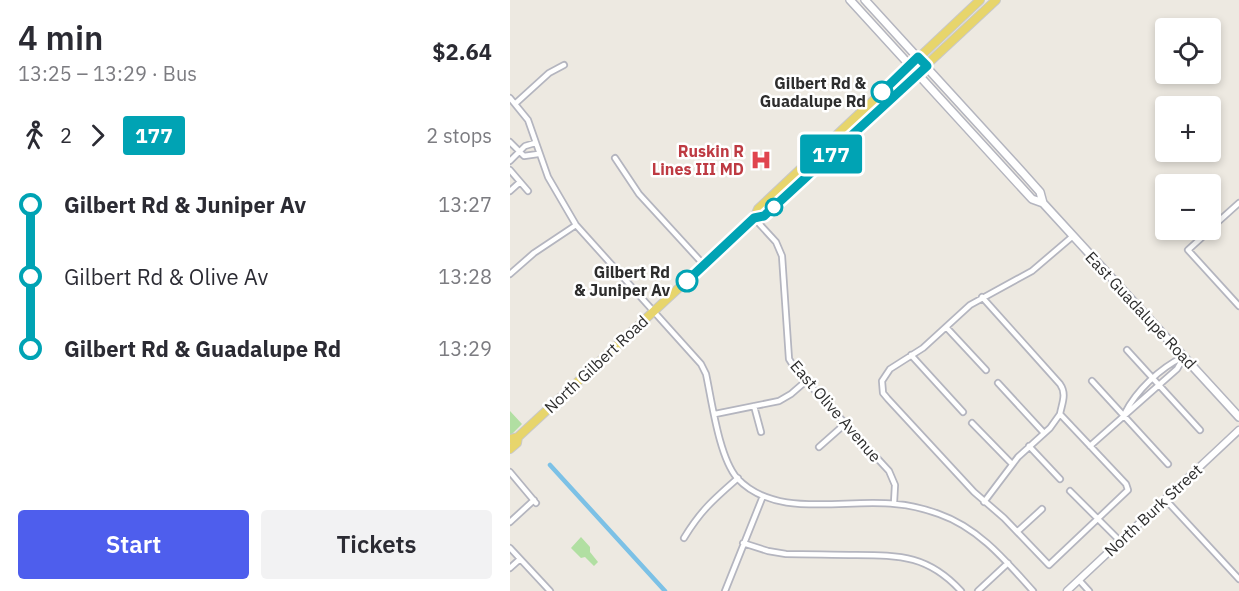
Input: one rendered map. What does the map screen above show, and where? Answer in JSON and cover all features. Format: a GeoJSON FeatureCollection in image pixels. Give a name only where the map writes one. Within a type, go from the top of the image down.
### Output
{"type":"FeatureCollection","features":[{"type":"Feature","properties":{"kind":"main road","name":"East Guadalupe Road"},"geometry":{"type":"LineString","coordinates":[[850,0],[1032,199],[1043,203]]}},
{"type":"Feature","properties":{"kind":"main road","name":"East Guadalupe Road"},"geometry":{"type":"LineString","coordinates":[[865,0],[1040,192],[1043,203],[1239,417]]}},
{"type":"Feature","properties":{"kind":"main road","name":"North Gilbert Road"},"geometry":{"type":"LineString","coordinates":[[923,62],[980,0]]}},
{"type":"Feature","properties":{"kind":"main road","name":"North Gilbert Road"},"geometry":{"type":"LineString","coordinates":[[510,449],[517,443],[514,438],[704,265],[754,218],[758,209],[842,130],[996,0]]}},
{"type":"Feature","properties":{"kind":"main road","name":"North Gilbert Road"},"geometry":{"type":"LineString","coordinates":[[754,218],[764,216],[827,158],[914,70]]}},
{"type":"Feature","properties":{"kind":"main road"},"geometry":{"type":"LineString","coordinates":[[827,158],[830,149],[840,139],[842,130]]}},
{"type":"Feature","properties":{"kind":"street"},"geometry":{"type":"LineString","coordinates":[[516,103],[549,73],[564,65]]}},
{"type":"Feature","properties":{"kind":"street"},"geometry":{"type":"LineString","coordinates":[[510,98],[528,120],[538,154],[551,184],[576,225],[701,364],[706,374],[725,457],[738,478],[750,489],[763,496],[795,503],[894,503],[917,507],[956,521],[973,531],[1008,563],[1033,591]]}},
{"type":"Feature","properties":{"kind":"street"},"geometry":{"type":"LineString","coordinates":[[510,142],[524,156],[538,154]]}},
{"type":"Feature","properties":{"kind":"street"},"geometry":{"type":"LineString","coordinates":[[510,161],[527,145],[535,143]]}},
{"type":"Feature","properties":{"kind":"street"},"geometry":{"type":"LineString","coordinates":[[615,158],[639,194],[704,265]]}},
{"type":"Feature","properties":{"kind":"street"},"geometry":{"type":"LineString","coordinates":[[510,170],[528,191]]}},
{"type":"Feature","properties":{"kind":"street"},"geometry":{"type":"LineString","coordinates":[[510,191],[520,182]]}},
{"type":"Feature","properties":{"kind":"street"},"geometry":{"type":"LineString","coordinates":[[1221,219],[1239,202]]}},
{"type":"Feature","properties":{"kind":"street","name":"East Olive Avenue"},"geometry":{"type":"LineString","coordinates":[[754,218],[776,242],[782,256],[788,352],[793,365],[889,471],[895,485],[894,503]]}},
{"type":"Feature","properties":{"kind":"street"},"geometry":{"type":"LineString","coordinates":[[510,274],[534,253],[576,225]]}},
{"type":"Feature","properties":{"kind":"street"},"geometry":{"type":"LineString","coordinates":[[1060,414],[1126,484],[1128,490],[1049,565],[1018,531],[984,502],[885,396],[882,387],[886,372],[923,348],[970,304],[1032,271],[1073,236]]}},
{"type":"Feature","properties":{"kind":"street"},"geometry":{"type":"LineString","coordinates":[[1181,251],[1188,250],[1198,240]]}},
{"type":"Feature","properties":{"kind":"street"},"geometry":{"type":"LineString","coordinates":[[1188,250],[1239,306]]}},
{"type":"Feature","properties":{"kind":"street"},"geometry":{"type":"LineString","coordinates":[[982,297],[1064,390],[1060,414],[1056,422],[1029,446],[984,502]]}},
{"type":"Feature","properties":{"kind":"street"},"geometry":{"type":"LineString","coordinates":[[946,327],[986,370]]}},
{"type":"Feature","properties":{"kind":"street"},"geometry":{"type":"LineString","coordinates":[[1127,350],[1200,430]]}},
{"type":"Feature","properties":{"kind":"street"},"geometry":{"type":"LineString","coordinates":[[912,355],[963,412]]}},
{"type":"Feature","properties":{"kind":"street"},"geometry":{"type":"LineString","coordinates":[[1124,416],[1134,398],[1172,362],[1184,357]]}},
{"type":"Feature","properties":{"kind":"street"},"geometry":{"type":"LineString","coordinates":[[1090,446],[1177,369],[1184,357]]}},
{"type":"Feature","properties":{"kind":"street"},"geometry":{"type":"LineString","coordinates":[[715,414],[785,398],[806,381]]}},
{"type":"Feature","properties":{"kind":"street"},"geometry":{"type":"LineString","coordinates":[[1092,381],[1168,464]]}},
{"type":"Feature","properties":{"kind":"street"},"geometry":{"type":"LineString","coordinates":[[998,383],[1044,433]]}},
{"type":"Feature","properties":{"kind":"street"},"geometry":{"type":"LineString","coordinates":[[754,406],[761,432]]}},
{"type":"Feature","properties":{"kind":"street"},"geometry":{"type":"LineString","coordinates":[[972,423],[1012,465]]}},
{"type":"Feature","properties":{"kind":"street"},"geometry":{"type":"LineString","coordinates":[[819,447],[845,424]]}},
{"type":"Feature","properties":{"kind":"street","name":"North Burk Street"},"geometry":{"type":"LineString","coordinates":[[1067,591],[1239,430]]}},
{"type":"Feature","properties":{"kind":"street"},"geometry":{"type":"LineString","coordinates":[[1029,446],[1060,479]]}},
{"type":"Feature","properties":{"kind":"street"},"geometry":{"type":"LineString","coordinates":[[510,472],[535,501],[510,522]]}},
{"type":"Feature","properties":{"kind":"street"},"geometry":{"type":"LineString","coordinates":[[684,538],[698,516],[738,478]]}},
{"type":"Feature","properties":{"kind":"street"},"geometry":{"type":"LineString","coordinates":[[1070,491],[1093,516],[1099,518],[1120,542]]}},
{"type":"Feature","properties":{"kind":"street"},"geometry":{"type":"LineString","coordinates":[[725,591],[763,496]]}},
{"type":"Feature","properties":{"kind":"street"},"geometry":{"type":"LineString","coordinates":[[1165,499],[1239,579]]}},
{"type":"Feature","properties":{"kind":"street"},"geometry":{"type":"LineString","coordinates":[[1018,531],[1042,509]]}},
{"type":"Feature","properties":{"kind":"street"},"geometry":{"type":"LineString","coordinates":[[743,543],[786,554],[905,556],[941,572],[961,591]]}},
{"type":"Feature","properties":{"kind":"street"},"geometry":{"type":"LineString","coordinates":[[510,548],[550,591]]}},
{"type":"Feature","properties":{"kind":"street"},"geometry":{"type":"LineString","coordinates":[[510,568],[520,559]]}},
{"type":"Feature","properties":{"kind":"street"},"geometry":{"type":"LineString","coordinates":[[978,591],[1008,563]]}},
{"type":"Feature","properties":{"kind":"street"},"geometry":{"type":"LineString","coordinates":[[1079,580],[1089,591]]}},
{"type":"Feature","properties":{"kind":"green space"},"geometry":{"type":"Polygon","coordinates":[[[510,411],[522,424],[510,436],[510,411]]]}},
{"type":"Feature","properties":{"kind":"green space"},"geometry":{"type":"Polygon","coordinates":[[[581,537],[590,547],[590,552],[598,562],[594,566],[571,548],[581,537]]]}},
{"type":"Feature","properties":{"kind":"waterway"},"geometry":{"type":"LineString","coordinates":[[550,465],[665,591]]}},
{"type":"Feature","properties":{"kind":"bus line","name":"177"},"geometry":{"type":"LineString","coordinates":[[687,281],[754,218],[764,216],[927,66],[918,57],[882,92]]}},
{"type":"Feature","properties":{"kind":"place","name":"Gilbert Rd & Guadalupe Rd"},"geometry":{"type":"Point","coordinates":[882,92]}},
{"type":"Feature","properties":{"kind":"place","name":"Ruskin R Lines III MD"},"geometry":{"type":"Point","coordinates":[761,160]}},
{"type":"Feature","properties":{"kind":"place","name":"Gilbert Rd & Juniper Av"},"geometry":{"type":"Point","coordinates":[687,281]}}]}
